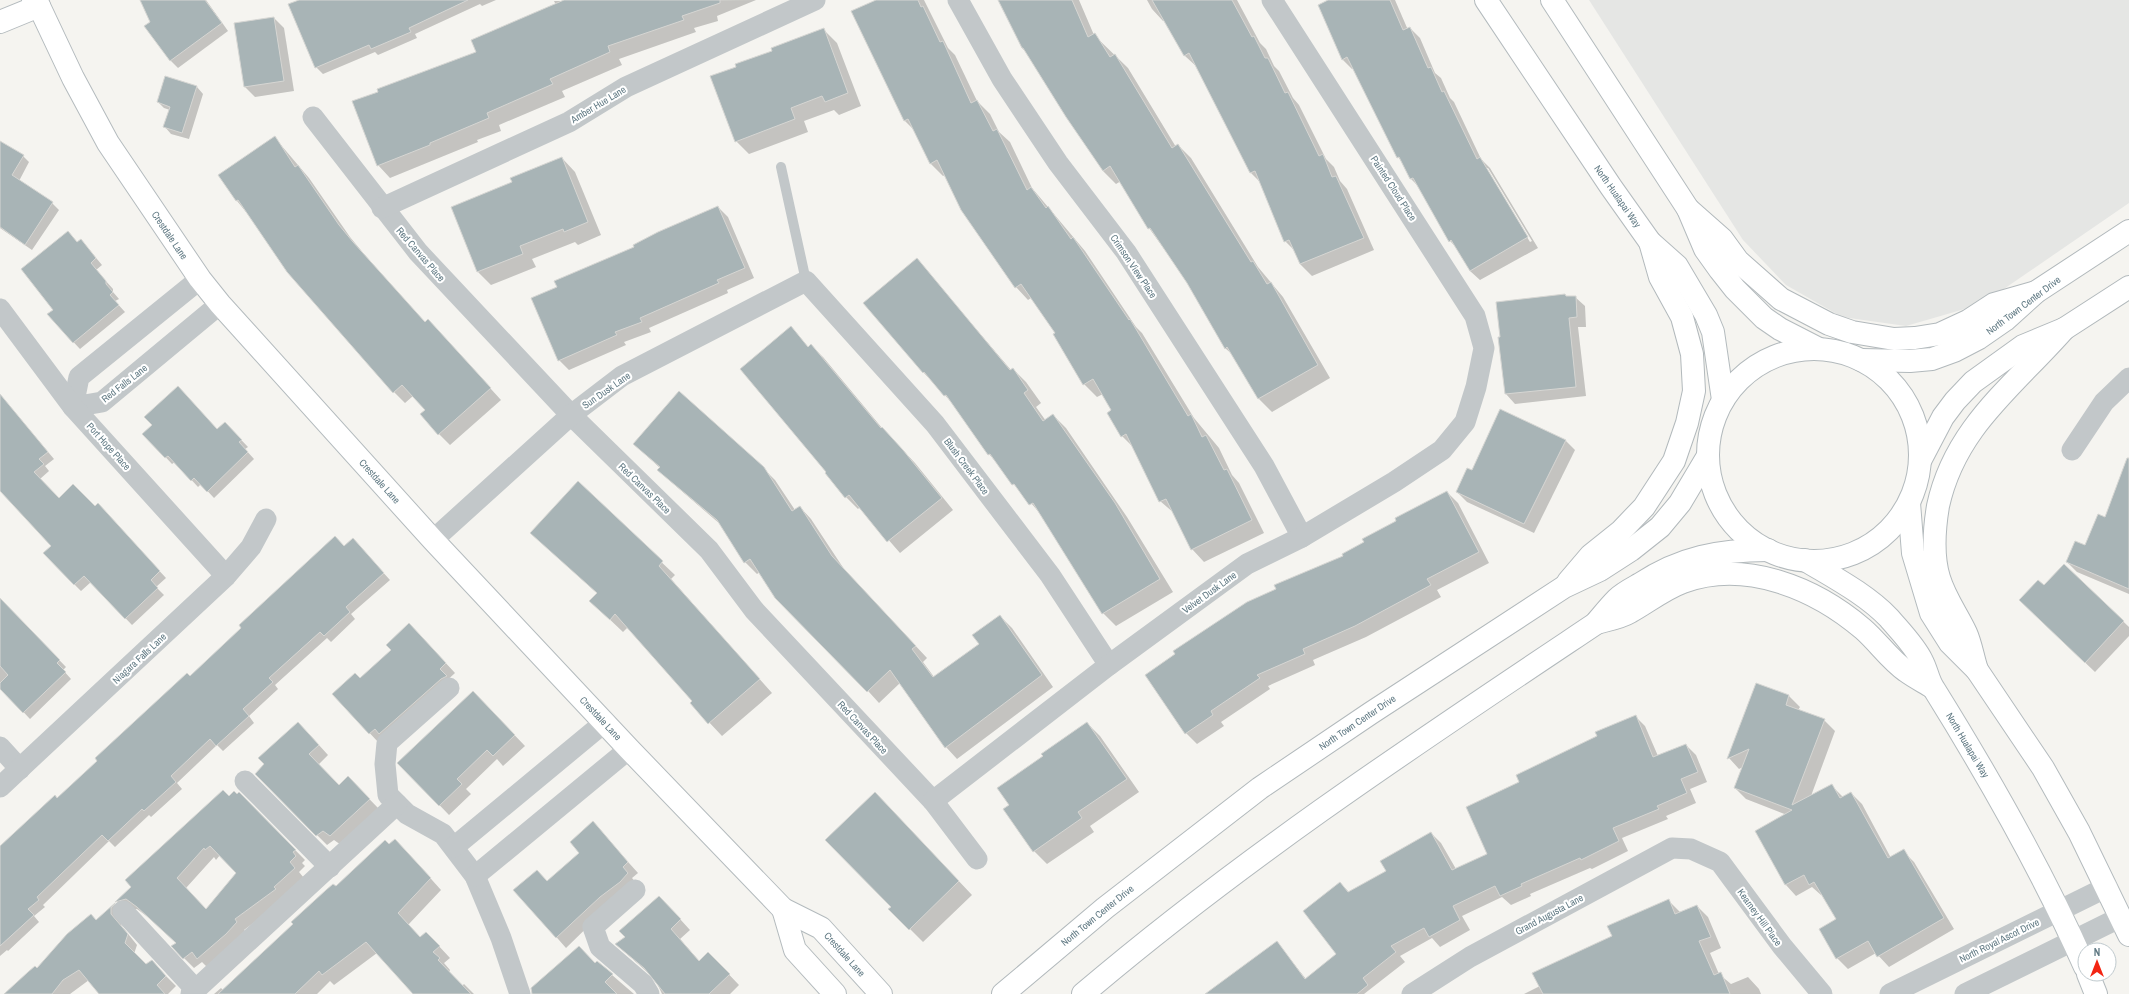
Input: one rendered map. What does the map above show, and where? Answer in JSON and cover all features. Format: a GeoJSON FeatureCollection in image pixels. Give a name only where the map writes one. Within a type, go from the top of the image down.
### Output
{"type":"FeatureCollection","features":[{"type":"Feature","properties":{"kind":"main road","name":"North Hualapai Way"},"geometry":{"type":"LineString","coordinates":[[1486,0],[1558,110],[1650,242],[1676,266],[1706,315],[1713,332],[1723,400]]}},
{"type":"Feature","properties":{"kind":"main road"},"geometry":{"type":"LineString","coordinates":[[1552,0],[1688,209],[1706,249],[1735,289],[1764,318],[1780,329],[1818,349]]}},
{"type":"Feature","properties":{"kind":"main road"},"geometry":{"type":"LineString","coordinates":[[0,22],[37,2]]}},
{"type":"Feature","properties":{"kind":"main road","name":"Crestdale Lane"},"geometry":{"type":"LineString","coordinates":[[37,2],[73,78],[108,143],[200,279],[220,304],[433,540],[629,749],[783,909],[821,928],[881,994]]}},
{"type":"Feature","properties":{"kind":"main road"},"geometry":{"type":"LineString","coordinates":[[1688,209],[1722,239],[1738,261],[1781,299],[1824,322],[1852,332],[1894,339],[1940,334],[1968,321],[1994,304],[2036,292]]}},
{"type":"Feature","properties":{"kind":"main road","name":"North Town Center Drive"},"geometry":{"type":"LineString","coordinates":[[1860,360],[1910,361],[1932,359],[1954,351],[1979,338],[2005,320],[2036,292],[2129,230]]}},
{"type":"Feature","properties":{"kind":"main road"},"geometry":{"type":"LineString","coordinates":[[1564,587],[1592,555],[1621,531],[1644,506],[1674,461],[1687,423],[1694,391],[1692,354],[1682,317],[1660,277],[1650,242]]}},
{"type":"Feature","properties":{"kind":"main road"},"geometry":{"type":"LineString","coordinates":[[1919,461],[1943,417],[1955,400],[1973,382],[2023,346],[2064,329],[2129,287]]}},
{"type":"Feature","properties":{"kind":"main road"},"geometry":{"type":"LineString","coordinates":[[1977,670],[1966,633],[1948,602],[1939,578],[1934,536],[1941,492],[1954,460],[1980,418],[1996,399],[2036,361],[2064,329]]}},
{"type":"Feature","properties":{"kind":"main road"},"geometry":{"type":"LineString","coordinates":[[1803,349],[1818,349],[1842,353],[1860,360],[1877,370],[1892,382],[1904,398],[1913,416],[1918,434],[1919,461],[1918,473],[1909,503],[1893,525],[1879,538],[1862,549],[1825,560],[1805,560],[1768,550],[1751,540],[1736,526],[1724,511],[1715,494],[1710,475],[1708,456],[1709,436],[1715,417],[1723,400],[1735,384],[1749,371],[1766,360],[1784,353],[1803,349]]}},
{"type":"Feature","properties":{"kind":"main road","name":"North Town Center Drive"},"geometry":{"type":"LineString","coordinates":[[1003,994],[1099,912],[1260,788],[1370,712],[1564,587],[1600,570],[1660,527],[1680,503],[1708,456]]}},
{"type":"Feature","properties":{"kind":"main road"},"geometry":{"type":"LineString","coordinates":[[1909,503],[1913,553],[1931,613],[1950,643],[1977,670],[2061,798],[2107,887],[2125,926]]}},
{"type":"Feature","properties":{"kind":"main road"},"geometry":{"type":"LineString","coordinates":[[1083,994],[1162,929],[1268,847],[1594,624],[1618,598],[1672,566],[1710,554],[1735,550],[1768,550]]}},
{"type":"Feature","properties":{"kind":"main road","name":"North Hualapai Way"},"geometry":{"type":"LineString","coordinates":[[1805,560],[1849,587],[1888,617],[1922,661],[1932,687],[1987,776],[2059,911],[2077,950]]}},
{"type":"Feature","properties":{"kind":"main road"},"geometry":{"type":"LineString","coordinates":[[1594,624],[1629,613],[1666,590],[1683,582],[1698,578],[1734,573],[1776,580],[1809,594],[1845,615],[1869,634],[1905,671],[1932,687]]}},
{"type":"Feature","properties":{"kind":"main road","name":"Crestdale Lane"},"geometry":{"type":"LineString","coordinates":[[783,909],[796,950],[835,994]]}},
{"type":"Feature","properties":{"kind":"main road"},"geometry":{"type":"LineString","coordinates":[[2091,982],[2096,994]]}},
{"type":"Feature","properties":{"kind":"street","name":"Amber Hue Lane"},"geometry":{"type":"LineString","coordinates":[[382,208],[569,122],[626,87],[815,0]]}},
{"type":"Feature","properties":{"kind":"street","name":"Crimson View Place"},"geometry":{"type":"LineString","coordinates":[[958,0],[1002,79],[1058,163],[1126,252],[1264,466],[1302,537]]}},
{"type":"Feature","properties":{"kind":"street","name":"Painted Cloud Place"},"geometry":{"type":"LineString","coordinates":[[1272,0],[1475,316],[1484,348],[1476,387]]}},
{"type":"Feature","properties":{"kind":"street","name":"Red Canvas Place"},"geometry":{"type":"LineString","coordinates":[[313,118],[418,252],[571,415],[709,550],[754,610],[933,801],[977,859]]}},
{"type":"Feature","properties":{"kind":"street"},"geometry":{"type":"LineString","coordinates":[[73,406],[79,377],[200,279]]}},
{"type":"Feature","properties":{"kind":"street","name":"Sun Dusk Lane"},"geometry":{"type":"LineString","coordinates":[[433,540],[571,415],[622,376],[806,281]]}},
{"type":"Feature","properties":{"kind":"street","name":"Blush Creek Place"},"geometry":{"type":"LineString","coordinates":[[806,281],[935,424],[1050,575],[1109,665]]}},
{"type":"Feature","properties":{"kind":"street","name":"Red Falls Lane"},"geometry":{"type":"LineString","coordinates":[[73,406],[102,402],[220,304]]}},
{"type":"Feature","properties":{"kind":"street","name":"Port Hope Place"},"geometry":{"type":"LineString","coordinates":[[0,309],[73,406],[226,576]]}},
{"type":"Feature","properties":{"kind":"street"},"geometry":{"type":"LineString","coordinates":[[2072,450],[2104,402],[2129,378]]}},
{"type":"Feature","properties":{"kind":"street","name":"Velvet Dusk Lane"},"geometry":{"type":"LineString","coordinates":[[933,801],[1109,665],[1246,564],[1302,537],[1394,482],[1442,450],[1465,422],[1476,387]]}},
{"type":"Feature","properties":{"kind":"street","name":"Niagara Falls Lane"},"geometry":{"type":"LineString","coordinates":[[0,787],[226,576],[252,547],[266,518]]}},
{"type":"Feature","properties":{"kind":"street"},"geometry":{"type":"LineString","coordinates":[[449,688],[387,743],[385,764],[388,795],[407,814],[443,834],[475,876],[501,938],[520,994]]}},
{"type":"Feature","properties":{"kind":"street"},"geometry":{"type":"LineString","coordinates":[[454,848],[605,722]]}},
{"type":"Feature","properties":{"kind":"street"},"geometry":{"type":"LineString","coordinates":[[0,747],[20,769]]}},
{"type":"Feature","properties":{"kind":"street"},"geometry":{"type":"LineString","coordinates":[[475,876],[629,749]]}},
{"type":"Feature","properties":{"kind":"street"},"geometry":{"type":"LineString","coordinates":[[245,781],[330,867]]}},
{"type":"Feature","properties":{"kind":"street"},"geometry":{"type":"LineString","coordinates":[[123,911],[193,992],[397,804]]}},
{"type":"Feature","properties":{"kind":"street","name":"Grand Augusta Lane"},"geometry":{"type":"LineString","coordinates":[[1412,994],[1470,957],[1672,848],[1691,849]]}},
{"type":"Feature","properties":{"kind":"street","name":"Kearney Hill Place"},"geometry":{"type":"LineString","coordinates":[[1691,849],[1720,862],[1782,946],[1822,994]]}},
{"type":"Feature","properties":{"kind":"street","name":"North Royal Ascot Drive"},"geometry":{"type":"LineString","coordinates":[[1890,994],[2107,887]]}},
{"type":"Feature","properties":{"kind":"street"},"geometry":{"type":"LineString","coordinates":[[635,890],[593,927],[600,947],[643,984],[649,994]]}},
{"type":"Feature","properties":{"kind":"street"},"geometry":{"type":"LineString","coordinates":[[1965,994],[2073,941],[2125,926]]}},
{"type":"Feature","properties":{"kind":"lane"},"geometry":{"type":"LineString","coordinates":[[780,168],[806,281]]}},
{"type":"Feature","properties":{"kind":"shaded area"},"geometry":{"type":"Polygon","coordinates":[[[1589,0],[2129,0],[2129,203],[1982,304],[1906,326],[1842,317],[1786,285],[1743,240],[1589,0]]]}},
{"type":"Feature","properties":{"kind":"building"},"geometry":{"type":"Polygon","coordinates":[[[140,0],[205,0],[222,23],[170,61],[144,26],[150,22],[140,0]]]}},
{"type":"Feature","properties":{"kind":"building"},"geometry":{"type":"Polygon","coordinates":[[[299,0],[468,0],[409,28],[411,32],[371,49],[369,45],[315,68],[288,4],[299,0]]]}},
{"type":"Feature","properties":{"kind":"building"},"geometry":{"type":"Polygon","coordinates":[[[564,0],[720,0],[720,3],[682,16],[684,20],[608,46],[610,52],[550,79],[553,84],[487,113],[489,118],[430,143],[430,145],[377,166],[352,101],[378,92],[377,89],[476,52],[471,40],[564,0]]]}},
{"type":"Feature","properties":{"kind":"building"},"geometry":{"type":"Polygon","coordinates":[[[876,0],[918,0],[921,7],[923,6],[940,42],[943,41],[971,103],[977,100],[993,131],[997,129],[1027,190],[1031,187],[1046,208],[1048,206],[1071,239],[1073,237],[1129,320],[1130,319],[1188,416],[1191,414],[1202,437],[1206,435],[1224,470],[1227,469],[1252,520],[1191,550],[1166,499],[1159,502],[1126,434],[1121,437],[1107,413],[1111,410],[1093,379],[1083,385],[1053,334],[1055,333],[1021,284],[1015,288],[961,210],[937,160],[930,164],[908,119],[904,121],[851,11],[876,0]]]}},
{"type":"Feature","properties":{"kind":"building"},"geometry":{"type":"Polygon","coordinates":[[[998,0],[1072,0],[1088,37],[1095,33],[1110,57],[1115,54],[1172,148],[1178,144],[1251,262],[1253,261],[1267,284],[1271,282],[1318,365],[1258,399],[1227,347],[1225,349],[1187,283],[1150,228],[1148,229],[1110,166],[1103,171],[1066,117],[1022,48],[998,0]]]}},
{"type":"Feature","properties":{"kind":"building"},"geometry":{"type":"Polygon","coordinates":[[[1152,0],[1232,0],[1252,37],[1254,36],[1265,58],[1268,58],[1285,93],[1288,92],[1319,156],[1323,154],[1332,177],[1336,176],[1364,238],[1300,264],[1289,240],[1284,242],[1255,171],[1250,173],[1189,53],[1184,56],[1152,0]]]}},
{"type":"Feature","properties":{"kind":"building"},"geometry":{"type":"Polygon","coordinates":[[[1328,0],[1390,0],[1403,30],[1410,27],[1428,68],[1431,67],[1442,92],[1444,91],[1477,159],[1480,157],[1528,237],[1470,271],[1451,240],[1449,242],[1413,178],[1410,179],[1399,157],[1397,158],[1347,57],[1342,60],[1318,5],[1328,0]]]}},
{"type":"Feature","properties":{"kind":"building"},"geometry":{"type":"Polygon","coordinates":[[[274,17],[284,81],[244,87],[234,23],[274,17]]]}},
{"type":"Feature","properties":{"kind":"building"},"geometry":{"type":"Polygon","coordinates":[[[824,28],[848,93],[825,102],[822,96],[791,108],[795,119],[735,142],[710,76],[736,67],[735,64],[772,51],[771,48],[824,28]]]}},
{"type":"Feature","properties":{"kind":"building"},"geometry":{"type":"Polygon","coordinates":[[[165,76],[197,86],[182,133],[163,127],[170,107],[157,102],[165,76]]]}},
{"type":"Feature","properties":{"kind":"building"},"geometry":{"type":"Polygon","coordinates":[[[275,136],[295,167],[298,165],[339,225],[353,242],[425,322],[428,319],[491,388],[438,435],[420,414],[425,410],[402,385],[393,393],[287,272],[238,200],[236,201],[218,175],[275,136]]]}},
{"type":"Feature","properties":{"kind":"building"},"geometry":{"type":"Polygon","coordinates":[[[0,141],[24,155],[12,175],[53,202],[25,245],[0,227],[0,141]]]}},
{"type":"Feature","properties":{"kind":"building"},"geometry":{"type":"Polygon","coordinates":[[[562,157],[588,222],[564,232],[563,229],[520,246],[523,254],[477,272],[451,207],[512,182],[510,178],[562,157]]]}},
{"type":"Feature","properties":{"kind":"building"},"geometry":{"type":"Polygon","coordinates":[[[718,206],[745,268],[717,280],[719,283],[640,318],[642,322],[615,332],[617,335],[558,361],[531,298],[557,287],[554,281],[634,247],[633,245],[658,232],[718,206]]]}},
{"type":"Feature","properties":{"kind":"building"},"geometry":{"type":"Polygon","coordinates":[[[68,231],[77,242],[81,239],[96,258],[91,263],[106,281],[106,284],[113,292],[110,295],[119,305],[73,343],[47,314],[53,310],[21,269],[68,231]]]}},
{"type":"Feature","properties":{"kind":"building"},"geometry":{"type":"Polygon","coordinates":[[[917,258],[1010,370],[1013,368],[1028,390],[1024,393],[1043,421],[1053,414],[1115,503],[1160,579],[1102,614],[1033,503],[1029,505],[1014,484],[1012,485],[990,454],[988,455],[946,395],[944,396],[924,372],[923,373],[863,303],[917,258]]]}},
{"type":"Feature","properties":{"kind":"building"},"geometry":{"type":"Polygon","coordinates":[[[1565,294],[1566,296],[1576,296],[1577,317],[1569,318],[1576,387],[1505,394],[1498,337],[1500,337],[1496,302],[1565,294]]]}},
{"type":"Feature","properties":{"kind":"building"},"geometry":{"type":"Polygon","coordinates":[[[791,326],[808,347],[811,344],[881,428],[882,427],[903,450],[942,498],[887,542],[849,495],[845,498],[825,473],[826,472],[740,369],[791,326]]]}},
{"type":"Feature","properties":{"kind":"building"},"geometry":{"type":"Polygon","coordinates":[[[178,386],[217,429],[225,422],[242,440],[239,442],[248,452],[207,492],[194,478],[191,481],[168,456],[165,458],[142,434],[152,425],[144,417],[178,386]]]}},
{"type":"Feature","properties":{"kind":"building"},"geometry":{"type":"Polygon","coordinates":[[[679,391],[764,467],[792,511],[800,506],[832,556],[916,646],[912,649],[933,677],[979,644],[972,635],[1000,615],[1042,675],[945,748],[890,670],[867,692],[775,598],[750,559],[744,563],[717,520],[657,470],[660,467],[633,444],[679,391]]]}},
{"type":"Feature","properties":{"kind":"building"},"geometry":{"type":"Polygon","coordinates":[[[0,394],[48,452],[39,459],[44,464],[34,472],[59,498],[73,484],[95,506],[98,503],[160,571],[151,580],[158,588],[125,619],[84,576],[74,585],[43,553],[51,546],[0,491],[0,394]]]}},
{"type":"Feature","properties":{"kind":"building"},"geometry":{"type":"Polygon","coordinates":[[[1500,409],[1566,440],[1524,524],[1456,492],[1467,468],[1472,470],[1500,409]]]}},
{"type":"Feature","properties":{"kind":"building"},"geometry":{"type":"Polygon","coordinates":[[[2127,458],[2129,458],[2129,589],[2066,562],[2075,541],[2085,545],[2098,514],[2105,517],[2127,458]]]}},
{"type":"Feature","properties":{"kind":"building"},"geometry":{"type":"Polygon","coordinates":[[[578,481],[663,561],[659,566],[760,679],[708,724],[690,703],[692,701],[615,614],[610,620],[589,601],[597,593],[530,533],[578,481]]]}},
{"type":"Feature","properties":{"kind":"building"},"geometry":{"type":"Polygon","coordinates":[[[1447,491],[1479,552],[1427,579],[1431,585],[1355,626],[1303,649],[1305,654],[1257,675],[1260,678],[1211,711],[1213,715],[1185,734],[1145,675],[1175,654],[1173,651],[1247,602],[1276,589],[1274,585],[1343,556],[1342,554],[1364,542],[1362,539],[1396,521],[1395,518],[1447,491]]]}},
{"type":"Feature","properties":{"kind":"building"},"geometry":{"type":"Polygon","coordinates":[[[335,536],[344,546],[353,538],[384,573],[346,607],[350,612],[324,636],[320,632],[269,678],[273,682],[243,709],[249,716],[216,746],[210,739],[171,776],[176,782],[144,811],[142,809],[108,841],[102,835],[37,897],[39,900],[28,909],[34,915],[0,946],[0,846],[55,795],[57,798],[97,761],[95,758],[187,673],[190,676],[241,628],[239,625],[335,536]]]}},
{"type":"Feature","properties":{"kind":"building"},"geometry":{"type":"Polygon","coordinates":[[[2064,564],[2124,621],[2085,663],[2019,600],[2038,580],[2044,585],[2064,564]]]}},
{"type":"Feature","properties":{"kind":"building"},"geometry":{"type":"Polygon","coordinates":[[[0,598],[60,660],[57,663],[66,672],[23,713],[0,689],[0,683],[8,675],[0,666],[0,598]]]}},
{"type":"Feature","properties":{"kind":"building"},"geometry":{"type":"Polygon","coordinates":[[[409,623],[446,663],[440,669],[447,676],[441,679],[379,734],[375,729],[369,734],[332,694],[355,673],[360,678],[391,650],[386,645],[409,623]]]}},
{"type":"Feature","properties":{"kind":"building"},"geometry":{"type":"Polygon","coordinates":[[[1756,683],[1789,695],[1786,705],[1825,719],[1792,805],[1832,784],[1840,798],[1851,792],[1888,858],[1904,849],[1944,918],[1877,957],[1868,941],[1836,959],[1819,929],[1836,919],[1814,882],[1809,885],[1804,875],[1785,885],[1755,831],[1792,810],[1734,788],[1749,749],[1727,759],[1756,683]]]}},
{"type":"Feature","properties":{"kind":"building"},"geometry":{"type":"Polygon","coordinates":[[[473,691],[515,735],[493,756],[487,750],[457,779],[462,784],[439,806],[397,763],[473,691]]]}},
{"type":"Feature","properties":{"kind":"building"},"geometry":{"type":"Polygon","coordinates":[[[1636,715],[1653,757],[1686,744],[1698,772],[1681,779],[1687,793],[1657,806],[1659,809],[1613,828],[1619,841],[1581,860],[1580,858],[1521,884],[1522,886],[1500,896],[1495,886],[1453,906],[1460,920],[1429,937],[1424,928],[1391,946],[1396,952],[1363,978],[1368,985],[1357,994],[1205,994],[1277,941],[1305,979],[1336,954],[1303,911],[1340,882],[1348,892],[1386,871],[1380,861],[1431,832],[1452,870],[1487,854],[1466,807],[1519,782],[1516,775],[1597,736],[1595,732],[1636,715]]]}},
{"type":"Feature","properties":{"kind":"building"},"geometry":{"type":"Polygon","coordinates":[[[298,722],[319,745],[309,754],[339,785],[348,776],[370,799],[330,836],[323,831],[316,836],[255,774],[264,764],[258,758],[298,722]]]}},
{"type":"Feature","properties":{"kind":"building"},"geometry":{"type":"Polygon","coordinates":[[[1087,722],[1127,779],[1078,812],[1082,818],[1033,852],[1003,809],[1009,805],[997,788],[1043,756],[1041,754],[1087,722]]]}},
{"type":"Feature","properties":{"kind":"building"},"geometry":{"type":"Polygon","coordinates":[[[223,790],[229,796],[234,791],[237,794],[239,792],[296,850],[293,852],[296,856],[290,862],[295,868],[274,887],[276,889],[235,919],[237,922],[226,934],[197,959],[192,952],[183,959],[171,946],[176,943],[137,907],[126,899],[115,902],[131,887],[125,880],[223,790]],[[210,846],[205,850],[204,848],[177,878],[206,909],[236,873],[210,846]]]}},
{"type":"Feature","properties":{"kind":"building"},"geometry":{"type":"Polygon","coordinates":[[[875,792],[959,881],[909,930],[888,909],[891,907],[825,840],[875,792]]]}},
{"type":"Feature","properties":{"kind":"building"},"geometry":{"type":"Polygon","coordinates":[[[593,821],[628,862],[623,867],[628,873],[620,882],[600,897],[556,938],[513,890],[537,870],[547,881],[579,853],[570,842],[593,821]]]}},
{"type":"Feature","properties":{"kind":"building"},"geometry":{"type":"Polygon","coordinates":[[[395,839],[431,878],[398,913],[420,937],[426,932],[440,946],[433,952],[440,958],[438,960],[471,994],[413,994],[366,942],[322,975],[319,971],[295,994],[218,994],[293,924],[291,922],[326,890],[333,884],[336,886],[385,840],[389,844],[395,839]]]}},
{"type":"Feature","properties":{"kind":"building"},"geometry":{"type":"Polygon","coordinates":[[[659,896],[681,919],[671,929],[699,961],[708,952],[730,974],[709,994],[665,994],[644,968],[615,944],[625,937],[619,931],[659,896]]]}},
{"type":"Feature","properties":{"kind":"building"},"geometry":{"type":"Polygon","coordinates":[[[1669,899],[1675,914],[1697,905],[1711,937],[1699,941],[1714,975],[1721,972],[1730,994],[1543,994],[1532,973],[1612,936],[1607,926],[1669,899]]]}},
{"type":"Feature","properties":{"kind":"building"},"geometry":{"type":"Polygon","coordinates":[[[115,903],[111,908],[111,914],[128,934],[125,943],[146,964],[152,960],[166,976],[157,985],[165,994],[99,994],[79,970],[63,980],[52,994],[4,994],[35,966],[37,968],[67,934],[91,914],[96,920],[115,903]]]}},
{"type":"Feature","properties":{"kind":"building"},"geometry":{"type":"Polygon","coordinates":[[[579,946],[595,963],[597,961],[613,974],[605,982],[617,994],[532,994],[531,988],[579,946]]]}}]}
